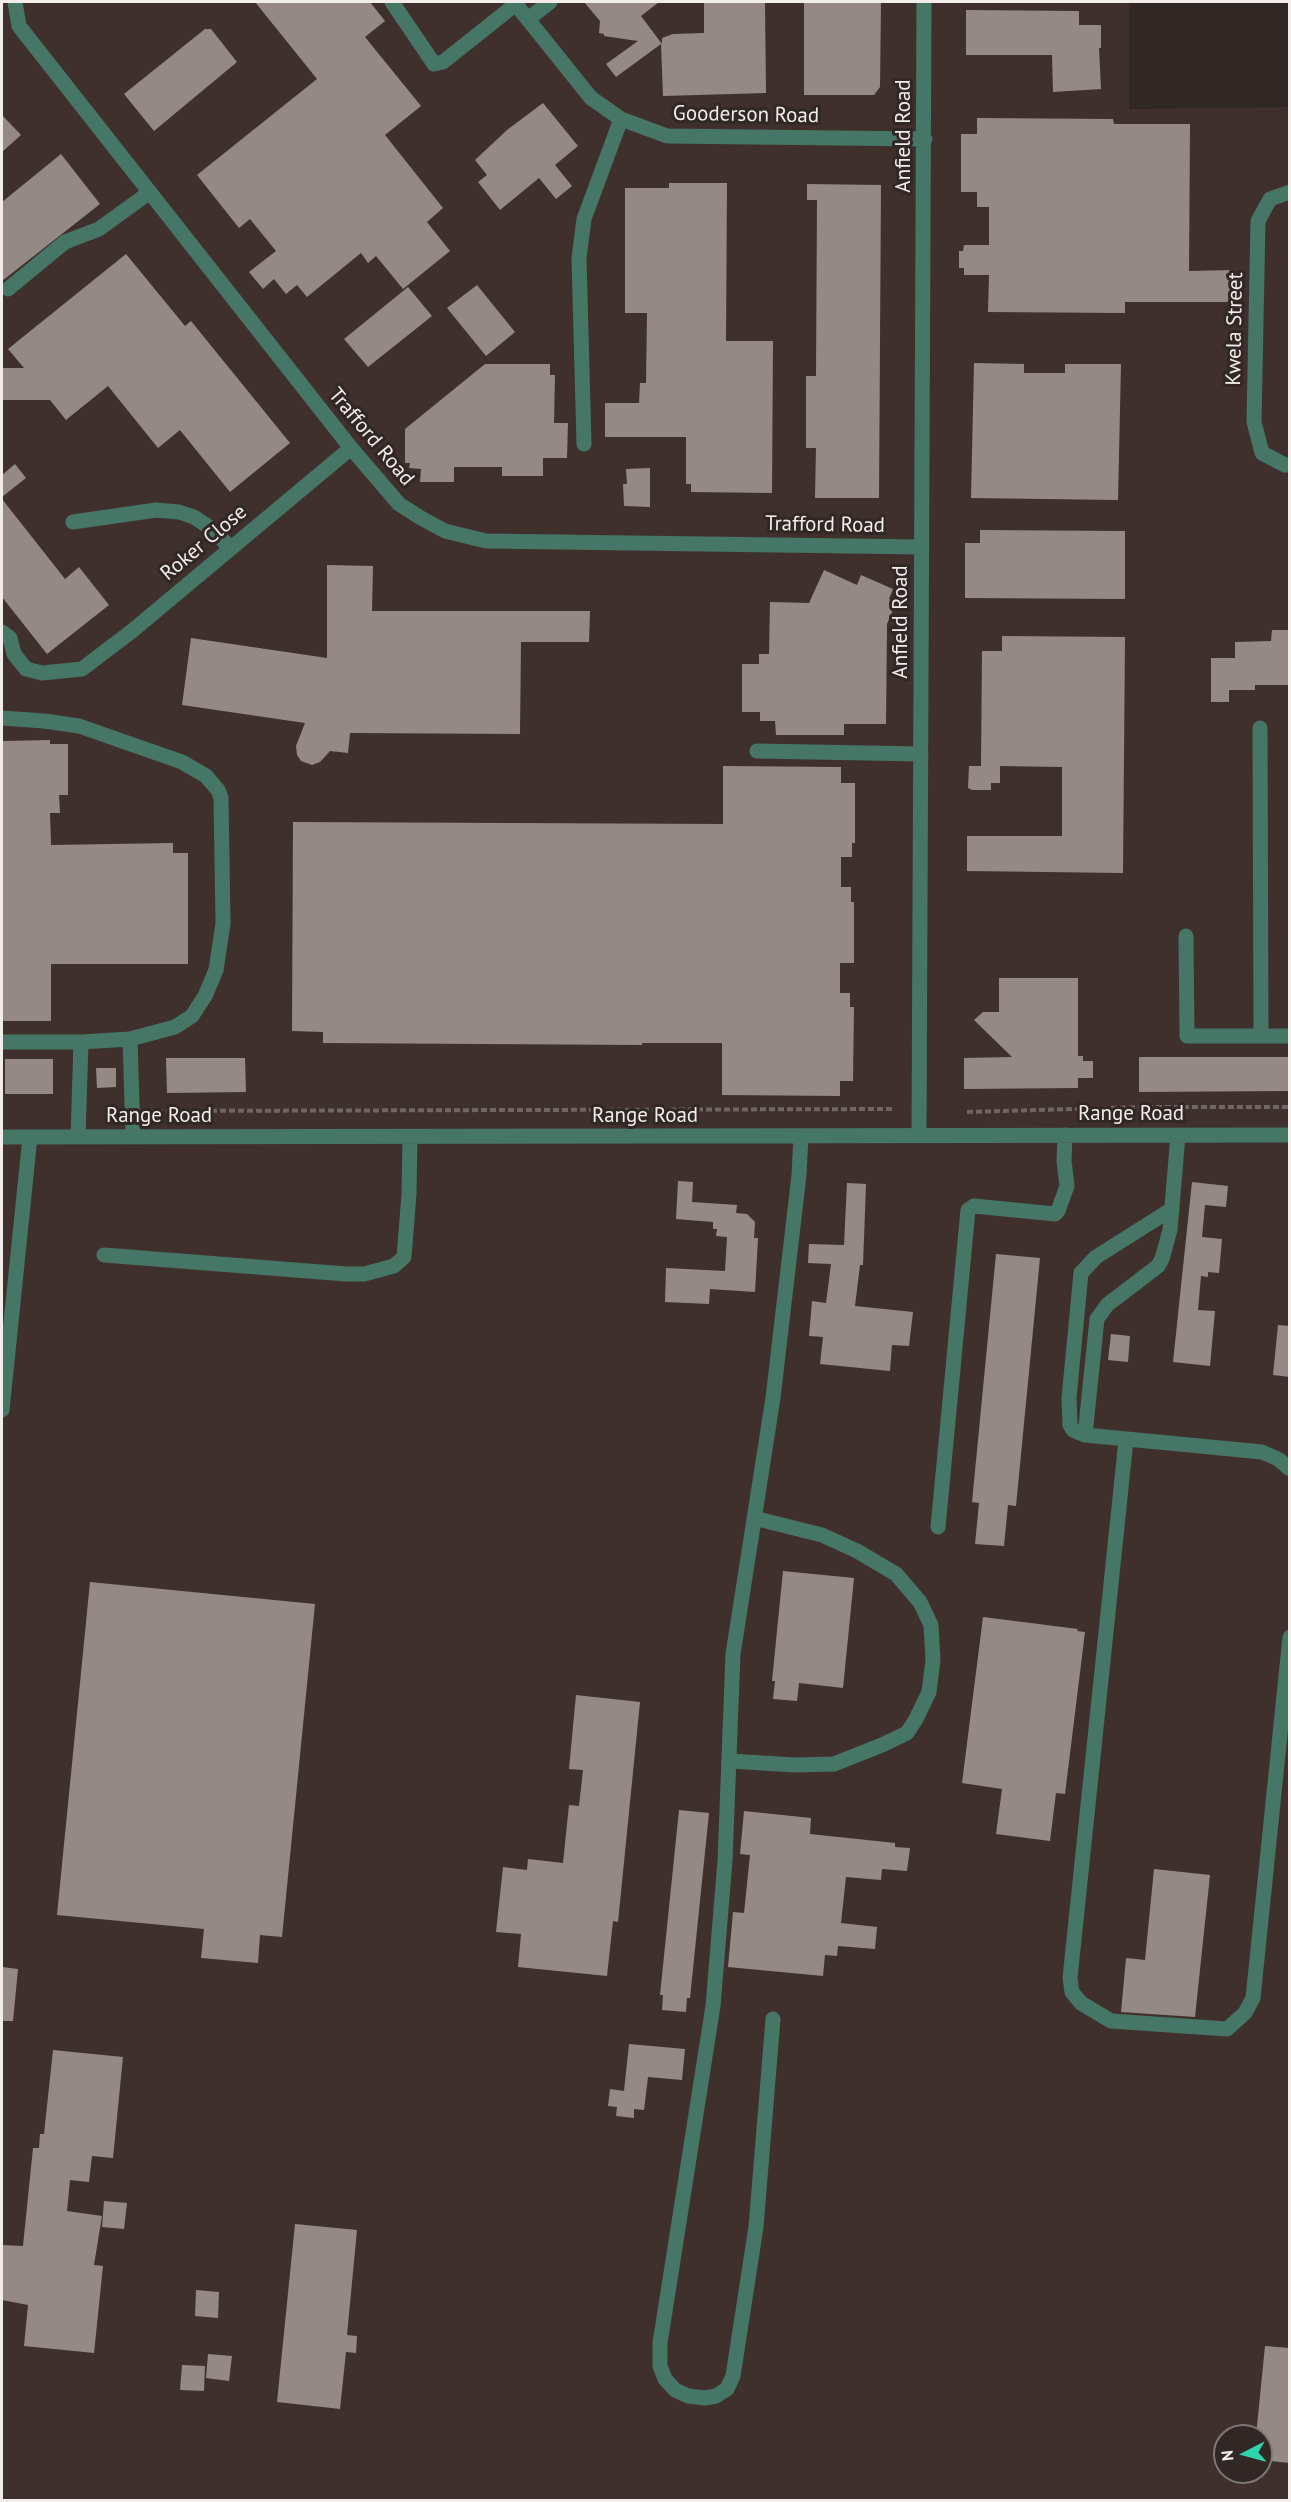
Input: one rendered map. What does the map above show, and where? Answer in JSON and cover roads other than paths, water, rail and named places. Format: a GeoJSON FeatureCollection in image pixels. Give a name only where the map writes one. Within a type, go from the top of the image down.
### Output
{"type":"FeatureCollection","features":[{"type":"Feature","properties":{"kind":"street"},"geometry":{"type":"LineString","coordinates":[[392,2],[434,64],[443,62],[515,3]]}},
{"type":"Feature","properties":{"kind":"street"},"geometry":{"type":"LineString","coordinates":[[528,19],[550,2]]}},
{"type":"Feature","properties":{"kind":"street","name":"Anfield Road"},"geometry":{"type":"LineString","coordinates":[[919,1135],[924,2]]}},
{"type":"Feature","properties":{"kind":"street","name":"Gooderson Road"},"geometry":{"type":"LineString","coordinates":[[515,3],[591,98],[621,118],[667,136],[925,139]]}},
{"type":"Feature","properties":{"kind":"street","name":"Trafford Road"},"geometry":{"type":"LineString","coordinates":[[10,4],[19,26],[351,448],[399,504],[445,531],[486,541],[922,547]]}},
{"type":"Feature","properties":{"kind":"street"},"geometry":{"type":"LineString","coordinates":[[584,444],[579,258],[584,219],[621,118]]}},
{"type":"Feature","properties":{"kind":"street"},"geometry":{"type":"LineString","coordinates":[[8,289],[66,242],[99,229],[150,192]]}},
{"type":"Feature","properties":{"kind":"street","name":"Kwela Street"},"geometry":{"type":"LineString","coordinates":[[1290,192],[1270,199],[1258,221],[1254,422],[1262,453],[1285,465],[1290,465]]}},
{"type":"Feature","properties":{"kind":"street","name":"Roker Close"},"geometry":{"type":"LineString","coordinates":[[2,632],[10,638],[14,654],[26,669],[42,673],[82,669],[132,631],[351,448]]}},
{"type":"Feature","properties":{"kind":"street"},"geometry":{"type":"LineString","coordinates":[[73,522],[156,510],[179,513],[194,517],[209,527],[231,548]]}},
{"type":"Feature","properties":{"kind":"street"},"geometry":{"type":"LineString","coordinates":[[2,718],[79,726],[182,762],[206,776],[218,790],[221,798],[223,924],[216,970],[205,996],[192,1016],[175,1027],[130,1039],[81,1042],[2,1042]]}},
{"type":"Feature","properties":{"kind":"street"},"geometry":{"type":"LineString","coordinates":[[1260,729],[1261,1036]]}},
{"type":"Feature","properties":{"kind":"street"},"geometry":{"type":"LineString","coordinates":[[757,751],[921,753]]}},
{"type":"Feature","properties":{"kind":"street"},"geometry":{"type":"LineString","coordinates":[[1186,936],[1187,1036],[1290,1036]]}},
{"type":"Feature","properties":{"kind":"street"},"geometry":{"type":"LineString","coordinates":[[130,1039],[133,1137]]}},
{"type":"Feature","properties":{"kind":"street"},"geometry":{"type":"LineString","coordinates":[[78,1137],[81,1042]]}},
{"type":"Feature","properties":{"kind":"street"},"geometry":{"type":"LineString","coordinates":[[938,1527],[968,1210],[974,1206],[1055,1214],[1058,1211],[1055,1186],[1064,1161],[1065,1135]]}},
{"type":"Feature","properties":{"kind":"street"},"geometry":{"type":"LineString","coordinates":[[1085,1435],[1097,1318],[1107,1305],[1158,1266],[1166,1250],[1178,1135]]}},
{"type":"Feature","properties":{"kind":"street","name":"Range Road"},"geometry":{"type":"LineString","coordinates":[[2,1137],[1290,1135]]}},
{"type":"Feature","properties":{"kind":"street"},"geometry":{"type":"LineString","coordinates":[[773,2019],[756,2227],[733,2376],[727,2389],[716,2396],[705,2398],[688,2396],[675,2390],[665,2379],[660,2366],[660,2343],[713,2006],[730,1761],[733,1654],[774,1387],[801,1136]]}},
{"type":"Feature","properties":{"kind":"street"},"geometry":{"type":"LineString","coordinates":[[2,1410],[30,1137]]}},
{"type":"Feature","properties":{"kind":"street"},"geometry":{"type":"LineString","coordinates":[[104,1255],[346,1274],[364,1274],[394,1266],[404,1257],[409,1194],[410,1137]]}},
{"type":"Feature","properties":{"kind":"street"},"geometry":{"type":"LineString","coordinates":[[1172,1209],[1096,1257],[1081,1272],[1069,1419],[1073,1430],[1085,1435],[1126,1440],[1262,1452],[1278,1459],[1290,1469]]}},
{"type":"Feature","properties":{"kind":"street"},"geometry":{"type":"LineString","coordinates":[[1126,1440],[1071,1978],[1072,1992],[1081,2003],[1111,2021],[1227,2029],[1245,2013],[1253,1998],[1290,1637]]}},
{"type":"Feature","properties":{"kind":"street"},"geometry":{"type":"LineString","coordinates":[[730,1761],[795,1765],[834,1764],[907,1733],[929,1692],[933,1660],[931,1625],[920,1602],[896,1574],[857,1551],[822,1535],[754,1518]]}}]}
